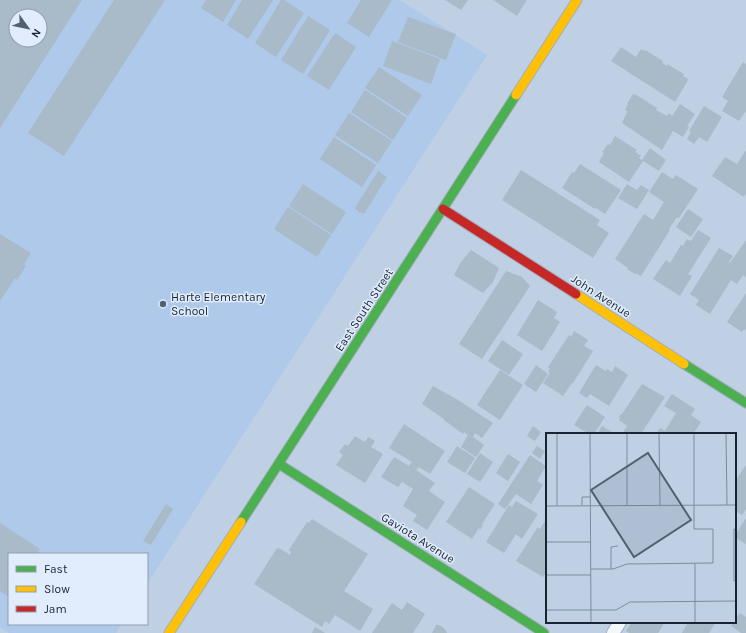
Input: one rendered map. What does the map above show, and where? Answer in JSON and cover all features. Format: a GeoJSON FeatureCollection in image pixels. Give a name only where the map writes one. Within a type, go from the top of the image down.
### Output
{"type":"FeatureCollection","features":[{"type":"Feature","properties":{"kind":"main road","name":"East South Street"},"geometry":{"type":"LineString","coordinates":[[169,633],[577,0]]}},
{"type":"Feature","properties":{"kind":"main road","name":"John Avenue"},"geometry":{"type":"LineString","coordinates":[[443,209],[746,403]]}},
{"type":"Feature","properties":{"kind":"main road","name":"Gaviota Avenue"},"geometry":{"type":"LineString","coordinates":[[279,464],[544,633]]}},
{"type":"Feature","properties":{"kind":"lane"},"geometry":{"type":"LineString","coordinates":[[613,633],[619,623]]}},
{"type":"Feature","properties":{"kind":"shaded area","name":"Harte Elementary School"},"geometry":{"type":"Polygon","coordinates":[[[0,0],[400,0],[487,55],[148,582],[148,553],[8,553],[8,625],[120,625],[116,633],[9,633],[0,627],[0,0]]]}},
{"type":"Feature","properties":{"kind":"building"},"geometry":{"type":"Polygon","coordinates":[[[0,0],[82,0],[0,128],[0,0]]]}},
{"type":"Feature","properties":{"kind":"building"},"geometry":{"type":"Polygon","coordinates":[[[114,0],[165,0],[64,156],[28,133],[114,0]]]}},
{"type":"Feature","properties":{"kind":"building"},"geometry":{"type":"Polygon","coordinates":[[[206,0],[236,0],[223,22],[201,8],[206,0]]]}},
{"type":"Feature","properties":{"kind":"building"},"geometry":{"type":"Polygon","coordinates":[[[242,0],[273,0],[248,39],[227,25],[242,0]]]}},
{"type":"Feature","properties":{"kind":"building"},"geometry":{"type":"Polygon","coordinates":[[[281,0],[284,0],[304,13],[276,57],[255,43],[281,0]]]}},
{"type":"Feature","properties":{"kind":"building"},"geometry":{"type":"Polygon","coordinates":[[[361,0],[392,0],[369,37],[347,23],[361,0]]]}},
{"type":"Feature","properties":{"kind":"building"},"geometry":{"type":"Polygon","coordinates":[[[445,0],[468,0],[461,10],[445,0]]]}},
{"type":"Feature","properties":{"kind":"building"},"geometry":{"type":"Polygon","coordinates":[[[493,0],[527,0],[517,16],[493,0]]]}},
{"type":"Feature","properties":{"kind":"building"},"geometry":{"type":"Polygon","coordinates":[[[308,16],[330,30],[303,74],[281,60],[308,16]]]}},
{"type":"Feature","properties":{"kind":"building"},"geometry":{"type":"Polygon","coordinates":[[[408,17],[456,34],[446,60],[398,42],[408,17]]]}},
{"type":"Feature","properties":{"kind":"building"},"geometry":{"type":"Polygon","coordinates":[[[335,33],[356,47],[329,90],[307,76],[335,33]]]}},
{"type":"Feature","properties":{"kind":"building"},"geometry":{"type":"Polygon","coordinates":[[[392,41],[440,59],[431,84],[383,66],[392,41]]]}},
{"type":"Feature","properties":{"kind":"building"},"geometry":{"type":"Polygon","coordinates":[[[621,47],[636,57],[641,49],[644,51],[645,50],[663,61],[662,63],[667,66],[667,64],[684,74],[683,76],[688,79],[675,102],[611,61],[621,47]]]}},
{"type":"Feature","properties":{"kind":"building"},"geometry":{"type":"Polygon","coordinates":[[[743,62],[746,64],[746,113],[745,112],[739,121],[722,111],[728,101],[722,97],[743,62]]]}},
{"type":"Feature","properties":{"kind":"building"},"geometry":{"type":"Polygon","coordinates":[[[379,67],[422,95],[408,116],[365,88],[379,67]]]}},
{"type":"Feature","properties":{"kind":"building"},"geometry":{"type":"Polygon","coordinates":[[[365,90],[407,118],[393,140],[351,112],[365,90]]]}},
{"type":"Feature","properties":{"kind":"building"},"geometry":{"type":"Polygon","coordinates":[[[633,94],[657,108],[656,110],[667,116],[669,113],[672,116],[680,104],[695,114],[687,126],[689,127],[683,137],[673,131],[662,150],[622,123],[628,112],[625,110],[627,104],[633,94]]]}},
{"type":"Feature","properties":{"kind":"building"},"geometry":{"type":"Polygon","coordinates":[[[704,106],[722,117],[707,142],[699,137],[694,144],[687,139],[691,132],[689,131],[704,106]]]}},
{"type":"Feature","properties":{"kind":"building"},"geometry":{"type":"Polygon","coordinates":[[[349,113],[392,141],[378,163],[335,135],[349,113]]]}},
{"type":"Feature","properties":{"kind":"building"},"geometry":{"type":"Polygon","coordinates":[[[615,136],[637,150],[635,152],[641,156],[639,158],[642,160],[650,148],[666,160],[659,171],[643,161],[629,182],[599,162],[604,153],[602,152],[608,144],[610,145],[615,136]]]}},
{"type":"Feature","properties":{"kind":"building"},"geometry":{"type":"Polygon","coordinates":[[[334,137],[376,165],[362,187],[320,159],[334,137]]]}},
{"type":"Feature","properties":{"kind":"building"},"geometry":{"type":"Polygon","coordinates":[[[746,150],[746,194],[744,197],[712,176],[725,157],[737,164],[746,150]]]}},
{"type":"Feature","properties":{"kind":"building"},"geometry":{"type":"Polygon","coordinates":[[[580,164],[621,190],[605,214],[562,188],[572,172],[574,173],[580,164]]]}},
{"type":"Feature","properties":{"kind":"building"},"geometry":{"type":"Polygon","coordinates":[[[521,170],[600,220],[597,225],[609,233],[593,258],[502,200],[521,170]]]}},
{"type":"Feature","properties":{"kind":"building"},"geometry":{"type":"Polygon","coordinates":[[[378,171],[387,177],[364,214],[361,212],[360,213],[355,208],[378,171]]]}},
{"type":"Feature","properties":{"kind":"building"},"geometry":{"type":"Polygon","coordinates":[[[662,172],[673,179],[676,175],[698,189],[679,218],[677,217],[669,229],[670,230],[641,276],[627,269],[628,268],[615,259],[644,214],[653,220],[664,202],[649,192],[662,172]]]}},
{"type":"Feature","properties":{"kind":"building"},"geometry":{"type":"Polygon","coordinates":[[[303,184],[346,212],[332,234],[289,206],[303,184]]]}},
{"type":"Feature","properties":{"kind":"building"},"geometry":{"type":"Polygon","coordinates":[[[627,184],[637,190],[641,185],[649,190],[637,209],[618,198],[627,184]]]}},
{"type":"Feature","properties":{"kind":"building"},"geometry":{"type":"Polygon","coordinates":[[[288,207],[331,235],[317,257],[274,229],[288,207]]]}},
{"type":"Feature","properties":{"kind":"building"},"geometry":{"type":"Polygon","coordinates":[[[688,209],[703,219],[691,237],[676,227],[688,209]]]}},
{"type":"Feature","properties":{"kind":"building"},"geometry":{"type":"Polygon","coordinates":[[[698,230],[711,238],[688,274],[692,276],[680,296],[653,279],[666,260],[670,263],[681,245],[683,246],[687,239],[691,241],[698,230]]]}},
{"type":"Feature","properties":{"kind":"building"},"geometry":{"type":"Polygon","coordinates":[[[0,234],[31,253],[24,264],[26,266],[17,280],[15,278],[0,301],[0,234]]]}},
{"type":"Feature","properties":{"kind":"building"},"geometry":{"type":"Polygon","coordinates":[[[746,240],[746,277],[743,275],[737,284],[731,280],[710,314],[696,305],[699,300],[690,294],[719,248],[733,256],[729,262],[730,263],[746,240]]]}},
{"type":"Feature","properties":{"kind":"building"},"geometry":{"type":"Polygon","coordinates":[[[471,250],[499,268],[493,282],[483,293],[454,275],[461,262],[471,250]]]}},
{"type":"Feature","properties":{"kind":"building"},"geometry":{"type":"Polygon","coordinates":[[[506,271],[522,277],[530,286],[482,359],[459,344],[506,271]]]}},
{"type":"Feature","properties":{"kind":"building"},"geometry":{"type":"Polygon","coordinates":[[[746,293],[746,330],[744,329],[742,332],[727,322],[746,293]]]}},
{"type":"Feature","properties":{"kind":"building"},"geometry":{"type":"Polygon","coordinates":[[[538,300],[557,312],[554,318],[560,322],[542,351],[517,335],[538,300]]]}},
{"type":"Feature","properties":{"kind":"building"},"geometry":{"type":"Polygon","coordinates":[[[574,331],[588,340],[584,346],[593,351],[563,396],[543,383],[550,373],[548,372],[550,369],[548,367],[569,335],[571,337],[574,331]]]}},
{"type":"Feature","properties":{"kind":"building"},"geometry":{"type":"Polygon","coordinates":[[[502,340],[523,354],[509,375],[488,361],[502,340]]]}},
{"type":"Feature","properties":{"kind":"building"},"geometry":{"type":"Polygon","coordinates":[[[536,365],[548,374],[536,392],[524,384],[536,365]]]}},
{"type":"Feature","properties":{"kind":"building"},"geometry":{"type":"Polygon","coordinates":[[[596,365],[606,371],[607,369],[612,372],[615,366],[628,375],[609,406],[590,394],[587,398],[579,393],[596,365]]]}},
{"type":"Feature","properties":{"kind":"building"},"geometry":{"type":"Polygon","coordinates":[[[500,370],[523,385],[500,420],[477,405],[500,370]]]}},
{"type":"Feature","properties":{"kind":"building"},"geometry":{"type":"Polygon","coordinates":[[[642,384],[665,397],[642,433],[623,433],[627,426],[619,420],[619,417],[642,384]]]}},
{"type":"Feature","properties":{"kind":"building"},"geometry":{"type":"Polygon","coordinates":[[[433,386],[458,400],[493,423],[482,438],[475,433],[473,437],[484,445],[476,457],[461,447],[468,435],[464,432],[463,434],[422,404],[433,386]]]}},
{"type":"Feature","properties":{"kind":"building"},"geometry":{"type":"Polygon","coordinates":[[[672,394],[695,409],[691,415],[701,422],[694,433],[657,433],[660,428],[665,431],[676,413],[664,406],[672,394]]]}},
{"type":"Feature","properties":{"kind":"building"},"geometry":{"type":"Polygon","coordinates":[[[587,405],[605,417],[595,433],[587,433],[574,425],[587,405]]]}},
{"type":"Feature","properties":{"kind":"building"},"geometry":{"type":"Polygon","coordinates":[[[404,424],[445,451],[430,474],[419,467],[416,470],[435,483],[429,491],[445,502],[427,530],[413,521],[417,515],[403,506],[413,489],[402,482],[398,487],[381,477],[394,457],[409,466],[412,462],[389,448],[404,424]]]}},
{"type":"Feature","properties":{"kind":"building"},"geometry":{"type":"Polygon","coordinates":[[[533,426],[541,432],[535,441],[527,436],[533,426]]]}},
{"type":"Feature","properties":{"kind":"building"},"geometry":{"type":"Polygon","coordinates":[[[602,426],[613,433],[598,433],[602,426]]]}},
{"type":"Feature","properties":{"kind":"building"},"geometry":{"type":"Polygon","coordinates":[[[355,436],[365,442],[368,437],[375,441],[371,447],[383,454],[365,483],[336,465],[343,455],[339,452],[345,444],[348,446],[355,436]]]}},
{"type":"Feature","properties":{"kind":"building"},"geometry":{"type":"Polygon","coordinates":[[[457,446],[475,458],[465,473],[447,462],[457,446]]]}},
{"type":"Feature","properties":{"kind":"building"},"geometry":{"type":"Polygon","coordinates":[[[537,446],[545,451],[540,459],[532,453],[537,446]]]}},
{"type":"Feature","properties":{"kind":"building"},"geometry":{"type":"Polygon","coordinates":[[[480,453],[493,462],[480,482],[467,474],[480,453]]]}},
{"type":"Feature","properties":{"kind":"building"},"geometry":{"type":"Polygon","coordinates":[[[508,454],[520,462],[508,481],[496,473],[508,454]]]}},
{"type":"Feature","properties":{"kind":"building"},"geometry":{"type":"Polygon","coordinates":[[[530,455],[546,466],[537,481],[543,485],[531,504],[516,494],[505,509],[498,504],[530,455]]]}},
{"type":"Feature","properties":{"kind":"building"},"geometry":{"type":"Polygon","coordinates":[[[746,465],[746,509],[742,515],[736,512],[736,480],[746,465]]]}},
{"type":"Feature","properties":{"kind":"building"},"geometry":{"type":"Polygon","coordinates":[[[469,487],[495,504],[482,524],[483,525],[480,530],[479,528],[472,539],[446,522],[469,487]]]}},
{"type":"Feature","properties":{"kind":"building"},"geometry":{"type":"Polygon","coordinates":[[[516,501],[538,514],[522,539],[516,534],[504,553],[486,542],[509,505],[512,507],[516,501]]]}},
{"type":"Feature","properties":{"kind":"building"},"geometry":{"type":"Polygon","coordinates":[[[166,504],[173,509],[151,545],[143,541],[166,504]]]}},
{"type":"Feature","properties":{"kind":"building"},"geometry":{"type":"Polygon","coordinates":[[[746,518],[746,544],[736,539],[736,533],[746,518]]]}},
{"type":"Feature","properties":{"kind":"building"},"geometry":{"type":"Polygon","coordinates":[[[312,519],[368,554],[344,591],[373,609],[360,631],[335,615],[329,624],[325,621],[322,627],[254,584],[277,548],[290,555],[291,552],[289,550],[307,522],[309,523],[312,519]]]}},
{"type":"Feature","properties":{"kind":"building"},"geometry":{"type":"Polygon","coordinates":[[[546,520],[546,572],[543,577],[516,561],[538,527],[540,529],[546,520]]]}},
{"type":"Feature","properties":{"kind":"building"},"geometry":{"type":"Polygon","coordinates":[[[0,523],[40,549],[38,553],[8,553],[8,596],[0,591],[0,523]]]}},
{"type":"Feature","properties":{"kind":"building"},"geometry":{"type":"Polygon","coordinates":[[[407,602],[425,614],[413,633],[372,633],[392,603],[402,610],[407,602]]]}},
{"type":"Feature","properties":{"kind":"building"},"geometry":{"type":"Polygon","coordinates":[[[740,613],[746,617],[746,633],[741,633],[731,626],[732,623],[736,623],[736,619],[740,613]]]}},
{"type":"Feature","properties":{"kind":"building"},"geometry":{"type":"Polygon","coordinates":[[[631,623],[664,623],[658,633],[629,633],[626,631],[631,623]]]}},
{"type":"Feature","properties":{"kind":"building"},"geometry":{"type":"Polygon","coordinates":[[[687,623],[715,623],[709,633],[682,633],[687,623]]]}},
{"type":"Feature","properties":{"kind":"building"},"geometry":{"type":"Polygon","coordinates":[[[436,625],[439,625],[445,629],[447,633],[432,633],[436,625]]]}},
{"type":"Feature","properties":{"kind":"building"},"geometry":{"type":"Polygon","coordinates":[[[315,627],[325,633],[312,633],[315,627]]]}},
{"type":"Feature","properties":{"kind":"traffic: fast"},"geometry":{"type":"LineString","coordinates":[[241,522],[516,95]]}},
{"type":"Feature","properties":{"kind":"traffic: fast"},"geometry":{"type":"LineString","coordinates":[[684,364],[746,403]]}},
{"type":"Feature","properties":{"kind":"traffic: fast"},"geometry":{"type":"LineString","coordinates":[[279,464],[544,633]]}},
{"type":"Feature","properties":{"kind":"traffic: slow"},"geometry":{"type":"LineString","coordinates":[[516,95],[577,0]]}},
{"type":"Feature","properties":{"kind":"traffic: slow"},"geometry":{"type":"LineString","coordinates":[[576,294],[684,364]]}},
{"type":"Feature","properties":{"kind":"traffic: slow"},"geometry":{"type":"LineString","coordinates":[[169,633],[241,522]]}},
{"type":"Feature","properties":{"kind":"traffic: jam"},"geometry":{"type":"LineString","coordinates":[[443,209],[576,294]]}},
{"type":"Feature","properties":{"kind":"place","name":"Harte Elementary School"},"geometry":{"type":"Point","coordinates":[163,304]}}]}
